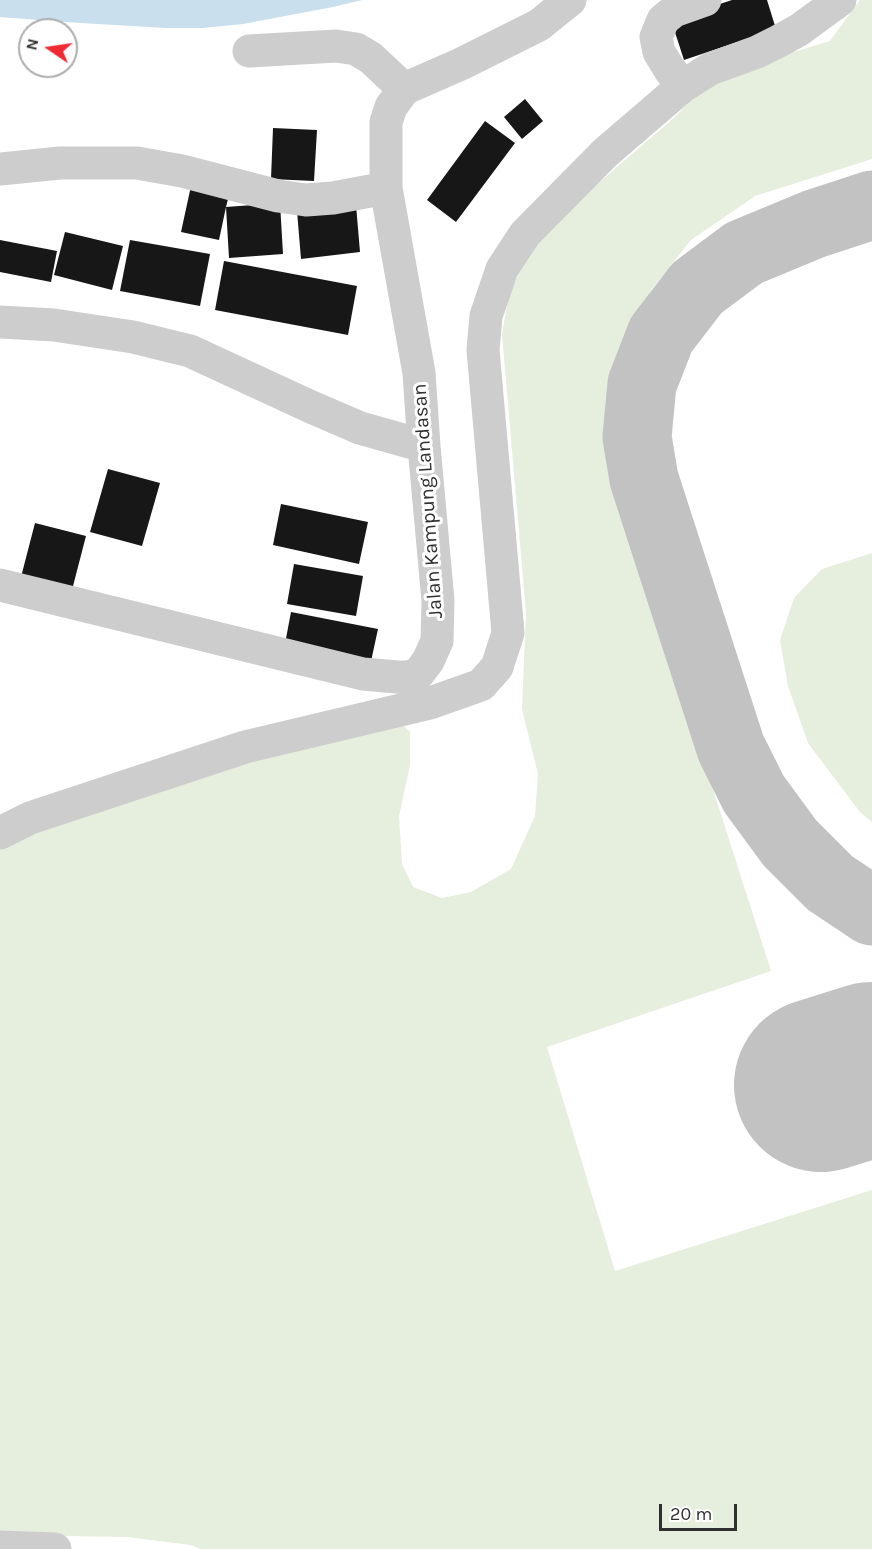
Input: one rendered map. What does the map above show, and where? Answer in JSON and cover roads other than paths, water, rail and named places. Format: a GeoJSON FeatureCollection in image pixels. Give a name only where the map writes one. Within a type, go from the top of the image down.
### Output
{"type":"FeatureCollection","features":[{"type":"Feature","properties":{"kind":"street"},"geometry":{"type":"LineString","coordinates":[[249,51],[336,46],[356,49],[371,58],[404,89],[461,64],[538,25],[570,0]]}},
{"type":"Feature","properties":{"kind":"street"},"geometry":{"type":"LineString","coordinates":[[682,86],[659,52],[656,37],[663,20],[674,12],[705,0]]}},
{"type":"Feature","properties":{"kind":"street"},"geometry":{"type":"LineString","coordinates":[[0,833],[30,818],[245,747],[430,703],[481,685],[497,667],[508,633],[483,350],[486,316],[502,269],[525,234],[605,153],[682,86],[711,69],[779,41],[799,30],[840,0]]}},
{"type":"Feature","properties":{"kind":"street","name":"Jalan Kampung Landasan"},"geometry":{"type":"LineString","coordinates":[[0,585],[363,674],[408,677],[418,674],[428,661],[437,641],[438,601],[419,373],[386,188],[386,122],[391,107],[404,89]]}},
{"type":"Feature","properties":{"kind":"street"},"geometry":{"type":"LineString","coordinates":[[0,169],[60,163],[137,163],[182,171],[278,196],[306,200],[333,198],[386,188]]}},
{"type":"Feature","properties":{"kind":"street"},"geometry":{"type":"LineString","coordinates":[[0,322],[54,325],[122,335],[190,351],[360,428],[424,446]]}},
{"type":"Feature","properties":{"kind":"street"},"geometry":{"type":"LineString","coordinates":[[0,1547],[55,1549]]}},
{"type":"Feature","properties":{"kind":"water"},"geometry":{"type":"Polygon","coordinates":[[[0,0],[362,0],[243,24],[203,28],[78,23],[78,18],[0,17],[0,0]]]}}]}
